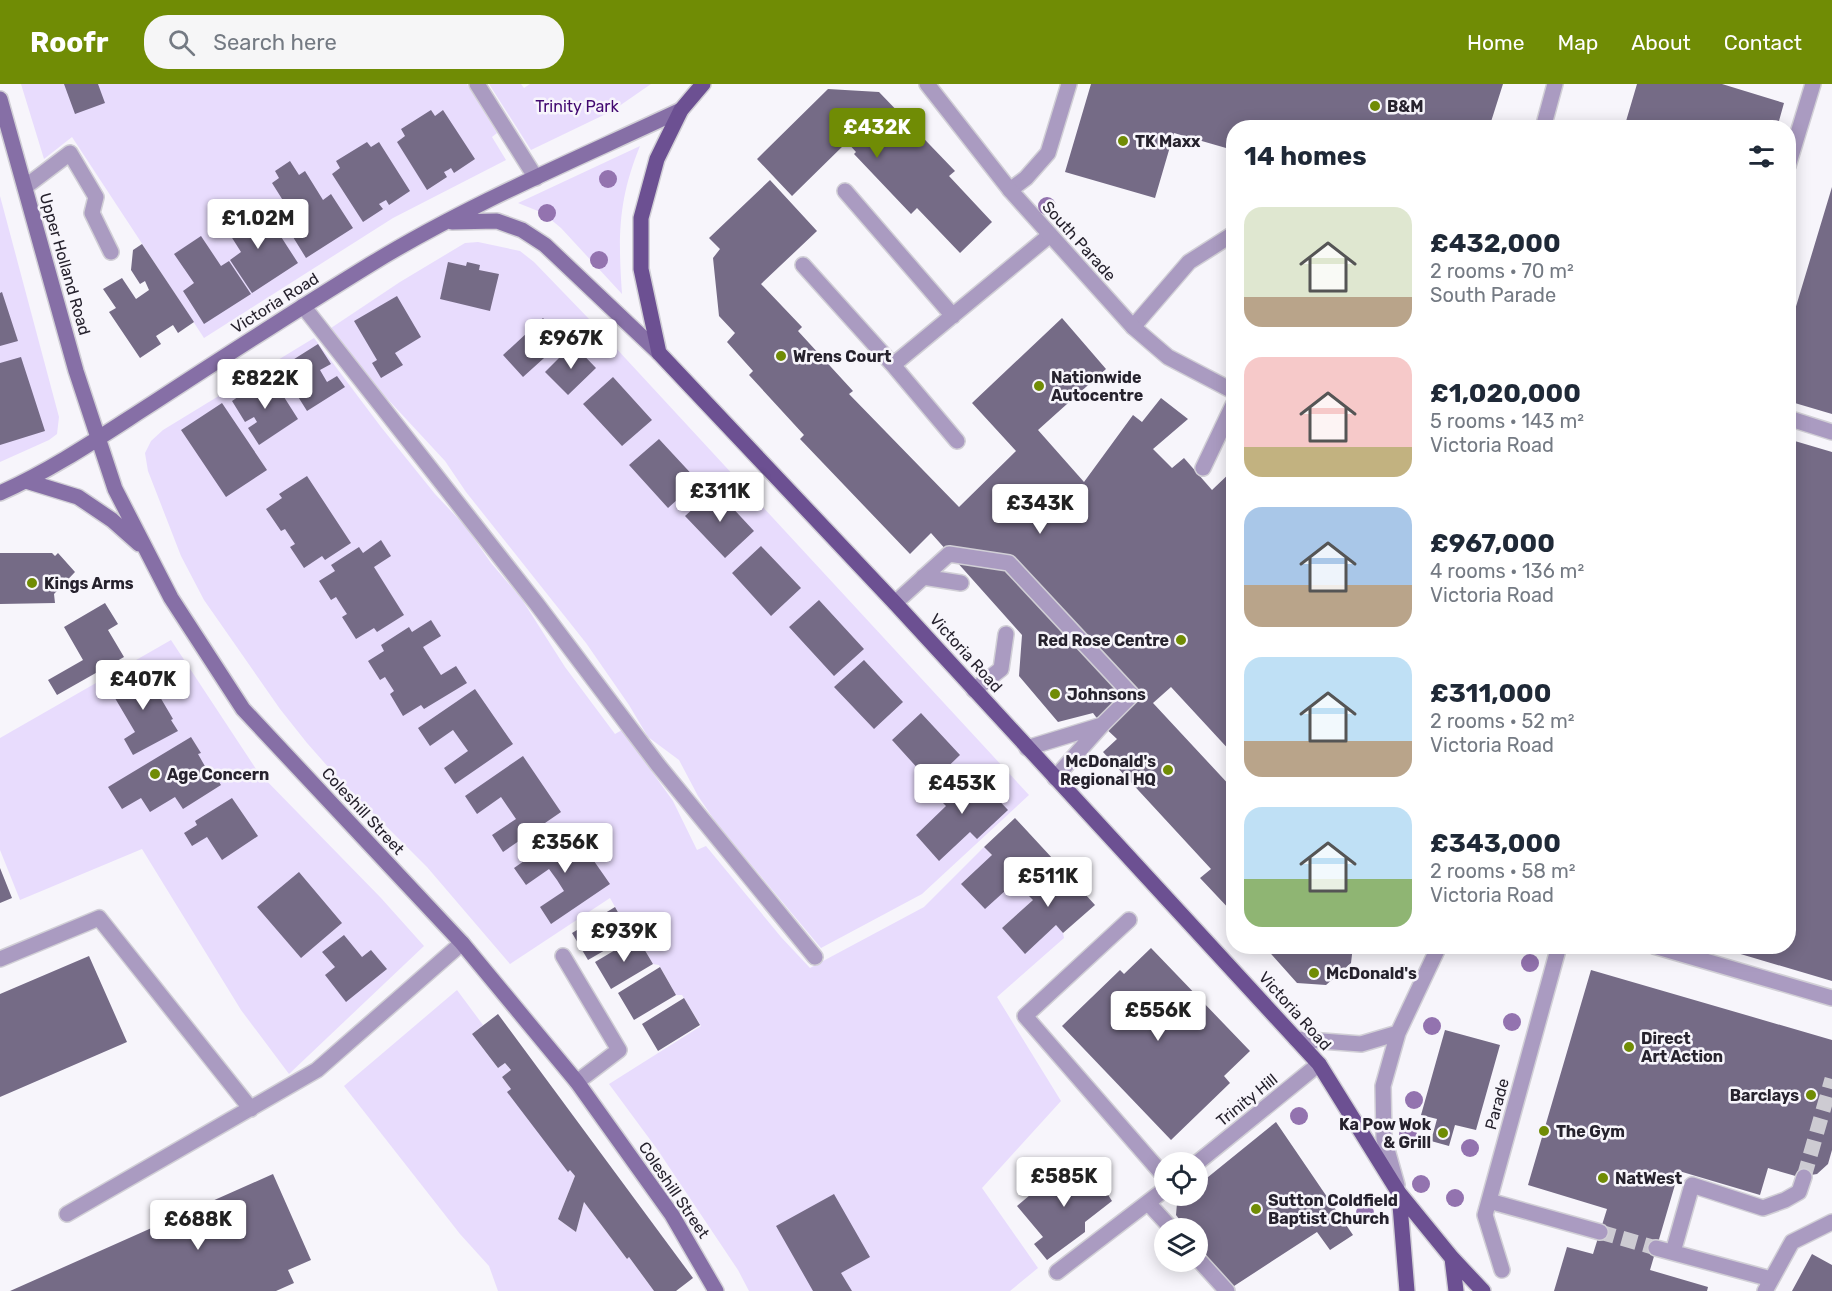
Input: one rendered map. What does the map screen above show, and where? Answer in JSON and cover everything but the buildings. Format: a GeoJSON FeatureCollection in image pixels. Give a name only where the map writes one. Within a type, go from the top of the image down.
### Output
{"type":"FeatureCollection","features":[{"type":"Feature","properties":{"kind":"main road"},"geometry":{"type":"LineString","coordinates":[[659,352],[641,269],[641,218],[657,159],[681,110],[703,84]]}},
{"type":"Feature","properties":{"kind":"main road","name":"Victoria Road"},"geometry":{"type":"LineString","coordinates":[[659,352],[895,603],[1319,1064],[1399,1193],[1452,1258],[1483,1291]]}},
{"type":"Feature","properties":{"kind":"main road"},"geometry":{"type":"LineString","coordinates":[[1399,1193],[1407,1291]]}},
{"type":"Feature","properties":{"kind":"main road"},"geometry":{"type":"LineString","coordinates":[[1452,1258],[1456,1291]]}},
{"type":"Feature","properties":{"kind":"street"},"geometry":{"type":"LineString","coordinates":[[477,84],[536,178]]}},
{"type":"Feature","properties":{"kind":"street","name":"South Parade"},"geometry":{"type":"LineString","coordinates":[[927,84],[1010,190],[1133,327],[1168,357],[1226,387]]}},
{"type":"Feature","properties":{"kind":"street"},"geometry":{"type":"LineString","coordinates":[[1010,190],[1026,178],[1048,153],[1069,84]]}},
{"type":"Feature","properties":{"kind":"street"},"geometry":{"type":"LineString","coordinates":[[1545,120],[1555,84]]}},
{"type":"Feature","properties":{"kind":"street"},"geometry":{"type":"LineString","coordinates":[[1796,140],[1813,84]]}},
{"type":"Feature","properties":{"kind":"street","name":"Upper Holland Road"},"geometry":{"type":"LineString","coordinates":[[0,99],[76,371],[98,438]]}},
{"type":"Feature","properties":{"kind":"street","name":"Victoria Road"},"geometry":{"type":"LineString","coordinates":[[0,493],[26,481],[98,438],[303,306],[443,223],[681,110]]}},
{"type":"Feature","properties":{"kind":"street"},"geometry":{"type":"LineString","coordinates":[[25,187],[70,153],[96,197],[92,213],[111,252]]}},
{"type":"Feature","properties":{"kind":"street"},"geometry":{"type":"LineString","coordinates":[[845,191],[953,315]]}},
{"type":"Feature","properties":{"kind":"street","name":"Victoria Road"},"geometry":{"type":"LineString","coordinates":[[443,223],[470,220],[497,221],[522,230],[545,244],[659,352]]}},
{"type":"Feature","properties":{"kind":"street"},"geometry":{"type":"LineString","coordinates":[[893,365],[1050,234]]}},
{"type":"Feature","properties":{"kind":"street"},"geometry":{"type":"LineString","coordinates":[[1133,327],[1189,262],[1226,238]]}},
{"type":"Feature","properties":{"kind":"street"},"geometry":{"type":"LineString","coordinates":[[803,265],[893,365],[957,441]]}},
{"type":"Feature","properties":{"kind":"street"},"geometry":{"type":"LineString","coordinates":[[303,306],[529,594],[658,765],[815,957]]}},
{"type":"Feature","properties":{"kind":"street"},"geometry":{"type":"LineString","coordinates":[[1203,468],[1226,420]]}},
{"type":"Feature","properties":{"kind":"street"},"geometry":{"type":"LineString","coordinates":[[1796,421],[1832,432]]}},
{"type":"Feature","properties":{"kind":"street","name":"Coleshill Street"},"geometry":{"type":"LineString","coordinates":[[98,438],[115,489],[171,598],[243,709],[462,943],[577,1082],[672,1215],[716,1291]]}},
{"type":"Feature","properties":{"kind":"street","name":"Coleshill Street"},"geometry":{"type":"LineString","coordinates":[[26,481],[78,497],[112,520],[146,550]]}},
{"type":"Feature","properties":{"kind":"street"},"geometry":{"type":"LineString","coordinates":[[895,603],[949,554],[1009,562],[1132,695],[1055,778]]}},
{"type":"Feature","properties":{"kind":"street"},"geometry":{"type":"LineString","coordinates":[[923,577],[961,583]]}},
{"type":"Feature","properties":{"kind":"street"},"geometry":{"type":"LineString","coordinates":[[974,690],[1001,669],[1006,634]]}},
{"type":"Feature","properties":{"kind":"street"},"geometry":{"type":"LineString","coordinates":[[1027,748],[1102,725]]}},
{"type":"Feature","properties":{"kind":"street"},"geometry":{"type":"LineString","coordinates":[[0,959],[99,918],[250,1109]]}},
{"type":"Feature","properties":{"kind":"street"},"geometry":{"type":"LineString","coordinates":[[1129,920],[1025,1016],[1154,1164]]}},
{"type":"Feature","properties":{"kind":"street"},"geometry":{"type":"LineString","coordinates":[[67,1214],[317,1070],[462,943]]}},
{"type":"Feature","properties":{"kind":"street"},"geometry":{"type":"LineString","coordinates":[[1399,1193],[1384,1139],[1383,1086],[1398,1033],[1435,954]]}},
{"type":"Feature","properties":{"kind":"street","name":"Parade"},"geometry":{"type":"LineString","coordinates":[[1502,1270],[1485,1215],[1557,954]]}},
{"type":"Feature","properties":{"kind":"street"},"geometry":{"type":"LineString","coordinates":[[1681,954],[1832,998]]}},
{"type":"Feature","properties":{"kind":"street"},"geometry":{"type":"LineString","coordinates":[[563,956],[619,1050],[577,1082]]}},
{"type":"Feature","properties":{"kind":"street"},"geometry":{"type":"LineString","coordinates":[[1296,1039],[1361,1044],[1398,1033]]}},
{"type":"Feature","properties":{"kind":"street","name":"Trinity Hill"},"geometry":{"type":"LineString","coordinates":[[1208,1154],[1319,1064]]}},
{"type":"Feature","properties":{"kind":"street"},"geometry":{"type":"LineString","coordinates":[[1673,1252],[1692,1185],[1763,1208],[1799,1192],[1804,1177]]}},
{"type":"Feature","properties":{"kind":"street"},"geometry":{"type":"LineString","coordinates":[[1057,1272],[1154,1198]]}},
{"type":"Feature","properties":{"kind":"street"},"geometry":{"type":"LineString","coordinates":[[1489,1201],[1600,1232]]}},
{"type":"Feature","properties":{"kind":"street"},"geometry":{"type":"LineString","coordinates":[[1148,1203],[1162,1218]]}},
{"type":"Feature","properties":{"kind":"street"},"geometry":{"type":"LineString","coordinates":[[1656,1248],[1768,1285],[1792,1242],[1832,1222]]}},
{"type":"Feature","properties":{"kind":"street"},"geometry":{"type":"LineString","coordinates":[[1208,1270],[1227,1291]]}},
{"type":"Feature","properties":{"kind":"green space"},"geometry":{"type":"Polygon","coordinates":[[[21,84],[467,84],[497,133],[492,137],[506,160],[393,218],[204,338],[72,137],[44,159],[21,84]]]}},
{"type":"Feature","properties":{"kind":"green space","name":"Trinity Park"},"geometry":{"type":"Polygon","coordinates":[[[489,84],[521,84],[524,88],[530,84],[651,84],[612,111],[531,150],[489,84]]]}},
{"type":"Feature","properties":{"kind":"green space"},"geometry":{"type":"Polygon","coordinates":[[[640,146],[627,184],[621,218],[622,294],[561,228],[543,213],[518,203],[640,146]]]}},
{"type":"Feature","properties":{"kind":"green space"},"geometry":{"type":"Polygon","coordinates":[[[0,196],[59,417],[57,434],[49,440],[0,462],[0,196]]]}},
{"type":"Feature","properties":{"kind":"green space"},"geometry":{"type":"Polygon","coordinates":[[[478,242],[520,251],[534,262],[1029,795],[922,894],[821,948],[717,824],[698,796],[679,760],[648,737],[586,643],[466,492],[445,461],[382,393],[331,328],[400,282],[465,243],[478,242]]]}},
{"type":"Feature","properties":{"kind":"green space"},"geometry":{"type":"Polygon","coordinates":[[[314,338],[381,427],[435,494],[466,527],[491,563],[521,598],[565,667],[615,734],[622,730],[673,801],[697,850],[706,846],[781,937],[810,968],[924,907],[984,847],[1033,900],[1002,928],[1025,953],[1056,925],[1063,933],[1064,938],[997,997],[1061,1101],[982,1188],[1038,1268],[1010,1291],[749,1291],[738,1270],[657,1149],[609,1084],[701,1026],[682,995],[676,995],[659,965],[653,964],[637,937],[631,935],[610,898],[510,964],[427,867],[337,777],[280,709],[204,600],[181,556],[148,471],[145,453],[151,441],[163,430],[314,338]]]}},
{"type":"Feature","properties":{"kind":"green space"},"geometry":{"type":"Polygon","coordinates":[[[171,640],[258,772],[381,898],[424,946],[289,1074],[241,1010],[142,849],[20,900],[0,850],[0,738],[171,640]]]}},
{"type":"Feature","properties":{"kind":"green space"},"geometry":{"type":"Polygon","coordinates":[[[457,990],[483,1025],[472,1034],[498,1068],[505,1063],[511,1070],[502,1077],[511,1089],[508,1093],[575,1176],[558,1219],[576,1232],[584,1202],[654,1291],[498,1291],[489,1266],[460,1234],[344,1086],[457,990]]]}},
{"type":"Feature","properties":{"kind":"tunnel"},"geometry":{"type":"LineString","coordinates":[[1804,1177],[1832,1079]]}},
{"type":"Feature","properties":{"kind":"tunnel"},"geometry":{"type":"LineString","coordinates":[[1600,1232],[1656,1248]]}},
{"type":"Feature","properties":{"kind":"place","name":"B&M"},"geometry":{"type":"Point","coordinates":[1375,106]}},
{"type":"Feature","properties":{"kind":"place","name":"TK Maxx"},"geometry":{"type":"Point","coordinates":[1123,141]}},
{"type":"Feature","properties":{"kind":"place","name":"Wrens Court"},"geometry":{"type":"Point","coordinates":[781,356]}},
{"type":"Feature","properties":{"kind":"place","name":"Nationwide Autocentre"},"geometry":{"type":"Point","coordinates":[1039,386]}},
{"type":"Feature","properties":{"kind":"place","name":"Kings Arms"},"geometry":{"type":"Point","coordinates":[32,583]}},
{"type":"Feature","properties":{"kind":"place","name":"Red Rose Centre"},"geometry":{"type":"Point","coordinates":[1181,640]}},
{"type":"Feature","properties":{"kind":"place","name":"Johnsons"},"geometry":{"type":"Point","coordinates":[1055,694]}},
{"type":"Feature","properties":{"kind":"place","name":"McDonald's Regional HQ"},"geometry":{"type":"Point","coordinates":[1168,770]}},
{"type":"Feature","properties":{"kind":"place","name":"Age Concern"},"geometry":{"type":"Point","coordinates":[155,774]}},
{"type":"Feature","properties":{"kind":"place","name":"McDonald's"},"geometry":{"type":"Point","coordinates":[1314,973]}},
{"type":"Feature","properties":{"kind":"place","name":"Direct Art Action"},"geometry":{"type":"Point","coordinates":[1629,1047]}},
{"type":"Feature","properties":{"kind":"place","name":"Barclays"},"geometry":{"type":"Point","coordinates":[1811,1095]}},
{"type":"Feature","properties":{"kind":"place","name":"The Gym"},"geometry":{"type":"Point","coordinates":[1544,1131]}},
{"type":"Feature","properties":{"kind":"place","name":"Ka Pow Wok & Grill"},"geometry":{"type":"Point","coordinates":[1443,1133]}},
{"type":"Feature","properties":{"kind":"place","name":"NatWest"},"geometry":{"type":"Point","coordinates":[1603,1178]}},
{"type":"Feature","properties":{"kind":"place","name":"Sutton Coldfield Baptist Church"},"geometry":{"type":"Point","coordinates":[1256,1209]}}]}
